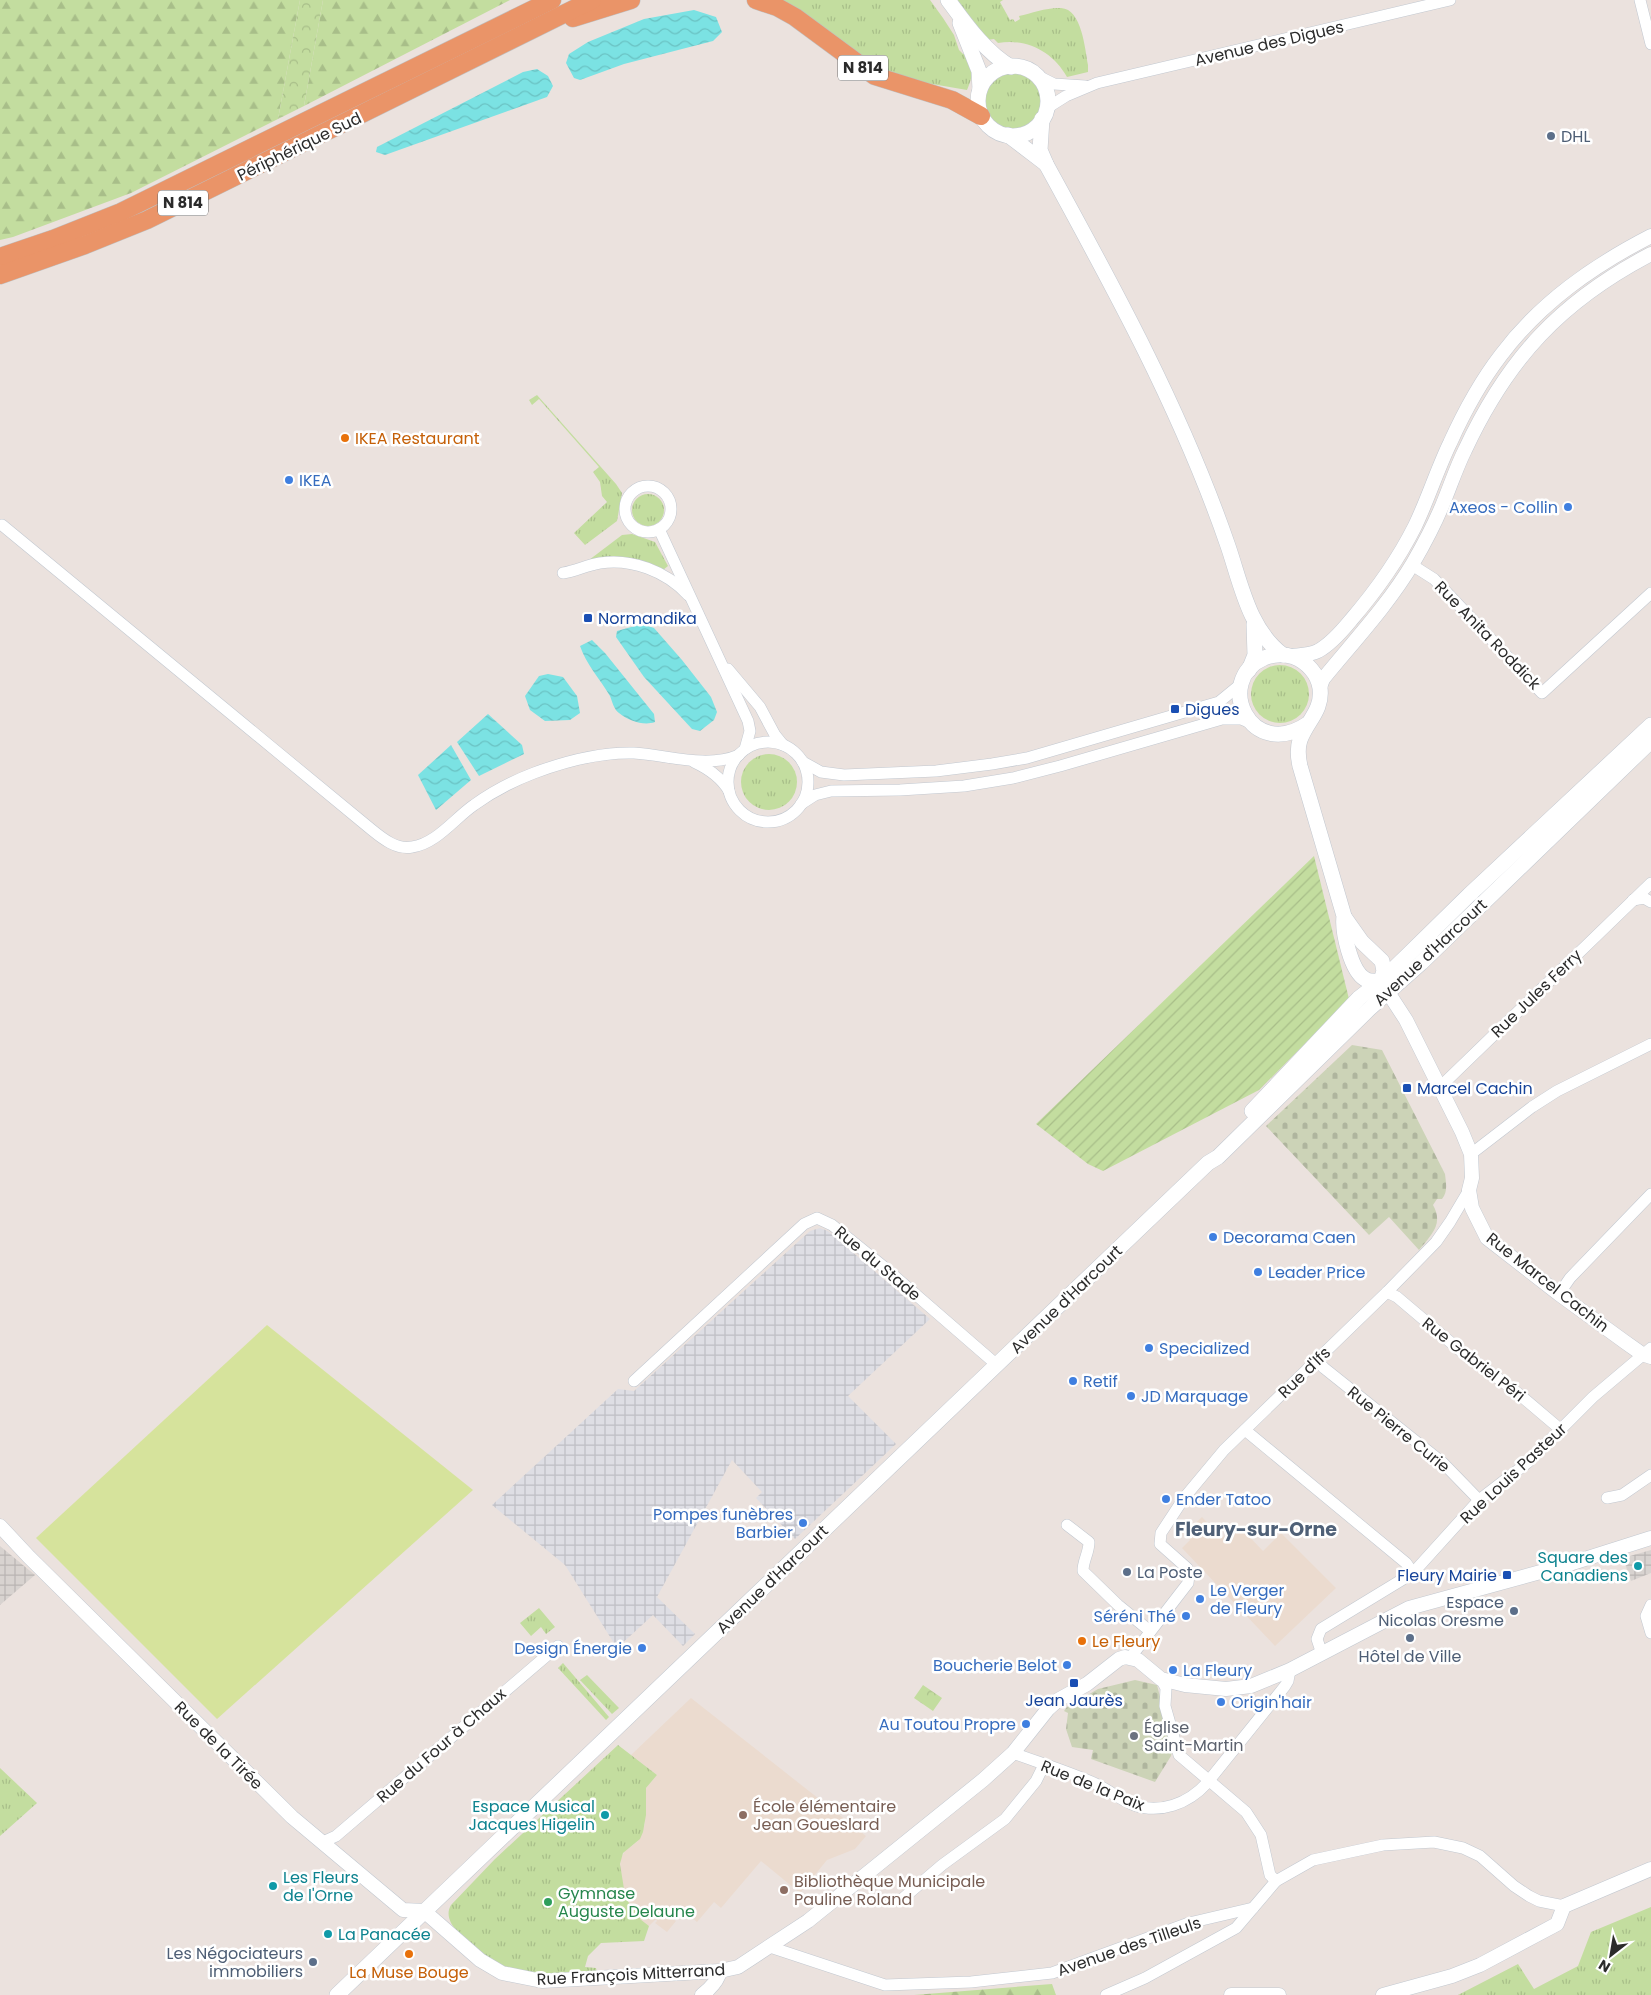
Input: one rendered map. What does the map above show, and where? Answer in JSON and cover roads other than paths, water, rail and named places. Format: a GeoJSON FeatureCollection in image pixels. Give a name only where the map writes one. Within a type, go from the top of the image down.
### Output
{"type":"FeatureCollection","features":[{"type":"Feature","properties":{"kind":"highway","name":"Périphérique Sud"},"geometry":{"type":"LineString","coordinates":[[0,257],[53,239],[120,212],[552,0]]}},
{"type":"Feature","properties":{"kind":"highway","name":"Périphérique Sud"},"geometry":{"type":"LineString","coordinates":[[0,275],[85,245],[147,220],[592,0]]}},
{"type":"Feature","properties":{"kind":"highway","name":"N 814"},"geometry":{"type":"LineString","coordinates":[[529,31],[631,0]]}},
{"type":"Feature","properties":{"kind":"highway","name":"N 814"},"geometry":{"type":"LineString","coordinates":[[756,0],[795,17],[875,76],[943,97],[981,116]]}},
{"type":"Feature","properties":{"kind":"main road"},"geometry":{"type":"LineString","coordinates":[[951,4],[984,44],[1002,62],[1032,73],[1045,88],[1047,98],[1040,150],[1104,270],[1170,401],[1219,520],[1253,618],[1256,636],[1255,655],[1241,684],[1242,706],[1253,724],[1267,733],[1276,735],[1288,734],[1297,731],[1309,723]]}},
{"type":"Feature","properties":{"kind":"main road"},"geometry":{"type":"LineString","coordinates":[[951,4],[979,71],[980,89],[978,104],[981,116],[988,126],[995,131],[1008,135],[1019,135],[1037,126],[1044,114]]}},
{"type":"Feature","properties":{"kind":"main road"},"geometry":{"type":"LineString","coordinates":[[980,89],[990,75],[999,69],[1011,66]]}},
{"type":"Feature","properties":{"kind":"main road"},"geometry":{"type":"LineString","coordinates":[[1008,135],[1046,164]]}},
{"type":"Feature","properties":{"kind":"main road"},"geometry":{"type":"LineString","coordinates":[[1253,618],[1266,640],[1288,656],[1302,661],[1311,668],[1320,687],[1318,708],[1299,746],[1300,766],[1344,916],[1346,938],[1353,962],[1360,975],[1367,981],[1384,986],[1382,962],[1362,942],[1344,916]]}},
{"type":"Feature","properties":{"kind":"main road"},"geometry":{"type":"LineString","coordinates":[[1248,670],[1262,659],[1288,656]]}},
{"type":"Feature","properties":{"kind":"main road","name":"Avenue d'Harcourt"},"geometry":{"type":"LineString","coordinates":[[1384,986],[1469,895],[1651,725]]}},
{"type":"Feature","properties":{"kind":"main road"},"geometry":{"type":"LineString","coordinates":[[1276,735],[1286,744],[1300,766]]}},
{"type":"Feature","properties":{"kind":"main road","name":"Avenue d'Harcourt"},"geometry":{"type":"LineString","coordinates":[[337,1995],[1208,1163],[1212,1153],[1359,998],[1384,986],[1429,956],[1651,741]]}},
{"type":"Feature","properties":{"kind":"street","name":"Avenue des Digues"},"geometry":{"type":"LineString","coordinates":[[1087,86],[1450,0]]}},
{"type":"Feature","properties":{"kind":"street"},"geometry":{"type":"LineString","coordinates":[[1640,0],[1651,44]]}},
{"type":"Feature","properties":{"kind":"street"},"geometry":{"type":"LineString","coordinates":[[1032,73],[1054,84],[1087,86]]}},
{"type":"Feature","properties":{"kind":"street"},"geometry":{"type":"LineString","coordinates":[[1044,114],[1087,86]]}},
{"type":"Feature","properties":{"kind":"street"},"geometry":{"type":"LineString","coordinates":[[1288,656],[1308,654],[1322,648],[1346,626],[1373,592],[1395,561],[1414,527],[1441,462],[1470,403],[1501,354],[1525,326],[1553,299],[1584,275],[1618,253],[1651,236]]}},
{"type":"Feature","properties":{"kind":"street"},"geometry":{"type":"LineString","coordinates":[[1320,687],[1322,679],[1385,604],[1412,564],[1443,504],[1456,469],[1472,435],[1514,364],[1538,336],[1564,311],[1618,272],[1651,254]]}},
{"type":"Feature","properties":{"kind":"street"},"geometry":{"type":"LineString","coordinates":[[643,487],[652,487],[667,497],[670,515],[666,523],[658,529],[650,532],[642,531],[628,521],[626,504],[629,497],[643,487]]}},
{"type":"Feature","properties":{"kind":"street"},"geometry":{"type":"LineString","coordinates":[[2,525],[379,836],[394,845],[408,848],[418,846],[431,839],[464,812],[488,796],[522,778],[564,762],[614,754],[648,754],[688,760],[724,760],[752,745],[768,742],[783,745],[791,749],[802,762],[808,777],[808,786],[801,804]]}},
{"type":"Feature","properties":{"kind":"street"},"geometry":{"type":"LineString","coordinates":[[658,529],[721,659],[749,725],[750,736],[728,776],[729,791]]}},
{"type":"Feature","properties":{"kind":"street"},"geometry":{"type":"LineString","coordinates":[[563,573],[600,563],[618,562],[635,565],[670,579],[694,602]]}},
{"type":"Feature","properties":{"kind":"street","name":"Rue Anita Roddick"},"geometry":{"type":"LineString","coordinates":[[1412,564],[1434,579],[1542,693],[1651,593]]}},
{"type":"Feature","properties":{"kind":"street"},"geometry":{"type":"LineString","coordinates":[[721,659],[760,707],[775,735],[783,745]]}},
{"type":"Feature","properties":{"kind":"street"},"geometry":{"type":"LineString","coordinates":[[802,762],[821,772],[844,775],[936,771],[1001,763],[1042,754],[1219,702],[1241,684]]}},
{"type":"Feature","properties":{"kind":"street"},"geometry":{"type":"LineString","coordinates":[[688,760],[714,773],[721,779],[736,806],[741,811],[761,821],[774,822],[786,818],[801,804],[816,795],[831,791],[900,790],[964,786],[1013,778],[1060,766],[1222,719],[1241,719],[1253,724]]}},
{"type":"Feature","properties":{"kind":"street","name":"Rue Jules Ferry"},"geometry":{"type":"LineString","coordinates":[[1440,1087],[1651,883]]}},
{"type":"Feature","properties":{"kind":"street"},"geometry":{"type":"LineString","coordinates":[[1633,900],[1644,898],[1651,902]]}},
{"type":"Feature","properties":{"kind":"street","name":"Rue Marcel Cachin"},"geometry":{"type":"LineString","coordinates":[[1384,986],[1409,1026],[1471,1154],[1472,1178],[1469,1190],[1474,1211],[1487,1238],[1559,1294],[1648,1353]]}},
{"type":"Feature","properties":{"kind":"street"},"geometry":{"type":"LineString","coordinates":[[1471,1154],[1532,1107],[1557,1091],[1651,1044]]}},
{"type":"Feature","properties":{"kind":"street","name":"Rue d'Ifs"},"geometry":{"type":"LineString","coordinates":[[1150,1631],[1188,1583],[1189,1575],[1187,1568],[1160,1544],[1161,1533],[1224,1450],[1436,1242],[1469,1190]]}},
{"type":"Feature","properties":{"kind":"street"},"geometry":{"type":"LineString","coordinates":[[1559,1294],[1570,1278],[1651,1194]]}},
{"type":"Feature","properties":{"kind":"street","name":"Rue du Stade"},"geometry":{"type":"LineString","coordinates":[[634,1380],[804,1224],[817,1218],[832,1225],[884,1267],[997,1365]]}},
{"type":"Feature","properties":{"kind":"street","name":"Rue Gabriel Péri"},"geometry":{"type":"LineString","coordinates":[[1387,1292],[1397,1297],[1462,1352],[1514,1390],[1560,1428]]}},
{"type":"Feature","properties":{"kind":"street","name":"Rue Louis Pasteur"},"geometry":{"type":"LineString","coordinates":[[1322,1654],[1317,1639],[1321,1629],[1413,1573],[1479,1500],[1527,1463],[1545,1447],[1560,1428],[1648,1353]]}},
{"type":"Feature","properties":{"kind":"street","name":"Rue Pierre Curie"},"geometry":{"type":"LineString","coordinates":[[1316,1360],[1443,1464],[1479,1500]]}},
{"type":"Feature","properties":{"kind":"street"},"geometry":{"type":"LineString","coordinates":[[1245,1430],[1400,1557],[1413,1573]]}},
{"type":"Feature","properties":{"kind":"street"},"geometry":{"type":"LineString","coordinates":[[1607,1498],[1622,1496],[1651,1475]]}},
{"type":"Feature","properties":{"kind":"street","name":"Rue de la Tirée"},"geometry":{"type":"LineString","coordinates":[[0,1526],[292,1817],[403,1910],[424,1911]]}},
{"type":"Feature","properties":{"kind":"street"},"geometry":{"type":"LineString","coordinates":[[1067,1526],[1089,1542],[1089,1552],[1083,1562],[1083,1571],[1150,1631],[1130,1658],[1138,1660],[1161,1679],[1166,1688],[1165,1706],[1179,1755],[1246,1812],[1261,1835],[1270,1875],[1276,1881]]}},
{"type":"Feature","properties":{"kind":"street"},"geometry":{"type":"LineString","coordinates":[[1161,1679],[1196,1687],[1216,1689],[1238,1688],[1258,1684],[1322,1654],[1409,1608],[1651,1538]]}},
{"type":"Feature","properties":{"kind":"street"},"geometry":{"type":"LineString","coordinates":[[1651,1606],[1646,1616],[1651,1633]]}},
{"type":"Feature","properties":{"kind":"street","name":"Rue du Four à Chaux"},"geometry":{"type":"LineString","coordinates":[[323,1842],[336,1836],[558,1646]]}},
{"type":"Feature","properties":{"kind":"street","name":"Rue François Mitterrand"},"geometry":{"type":"LineString","coordinates":[[424,1911],[480,1960],[502,1973],[528,1979],[561,1980],[720,1971],[738,1967],[808,1921],[983,1780],[1012,1753],[1048,1709],[1058,1700],[1087,1684],[1120,1658],[1130,1658]]}},
{"type":"Feature","properties":{"kind":"street","name":"Rue de la Paix"},"geometry":{"type":"LineString","coordinates":[[1012,1753],[1096,1784],[1133,1804],[1155,1810],[1182,1802],[1193,1796],[1208,1781],[1286,1686],[1290,1670]]}},
{"type":"Feature","properties":{"kind":"street"},"geometry":{"type":"LineString","coordinates":[[901,1900],[942,1865],[1005,1819],[1036,1781],[1044,1765]]}},
{"type":"Feature","properties":{"kind":"street"},"geometry":{"type":"LineString","coordinates":[[1106,1995],[1145,1978],[1236,1928],[1276,1881],[1313,1860],[1384,1845],[1434,1842],[1472,1851],[1529,1896],[1539,1901],[1564,1906],[1651,1870]]}},
{"type":"Feature","properties":{"kind":"street"},"geometry":{"type":"LineString","coordinates":[[1383,1995],[1452,1976],[1480,1965],[1557,1924],[1564,1906]]}},
{"type":"Feature","properties":{"kind":"street","name":"Avenue des Tilleuls"},"geometry":{"type":"LineString","coordinates":[[770,1947],[885,1985],[972,1982],[1052,1973],[1189,1923],[1254,1908]]}},
{"type":"Feature","properties":{"kind":"street"},"geometry":{"type":"LineString","coordinates":[[702,1995],[719,1978],[720,1971]]}},
{"type":"Feature","properties":{"kind":"street"},"geometry":{"type":"LineString","coordinates":[[1230,1995],[1279,1995]]}},
{"type":"Feature","properties":{"kind":"water"},"geometry":{"type":"Polygon","coordinates":[[[694,10],[716,17],[722,32],[713,41],[624,64],[580,80],[574,78],[566,63],[569,54],[588,42],[644,19],[694,10]]]}},
{"type":"Feature","properties":{"kind":"water"},"geometry":{"type":"Polygon","coordinates":[[[537,69],[548,76],[553,86],[547,97],[385,155],[376,152],[377,147],[523,72],[537,69]]]}},
{"type":"Feature","properties":{"kind":"water"},"geometry":{"type":"Polygon","coordinates":[[[642,624],[654,628],[711,697],[717,712],[714,720],[700,731],[692,729],[644,677],[616,637],[617,631],[642,624]]]}},
{"type":"Feature","properties":{"kind":"water"},"geometry":{"type":"Polygon","coordinates":[[[592,640],[605,653],[654,714],[655,722],[637,722],[617,712],[610,696],[589,665],[580,646],[592,640]]]}},
{"type":"Feature","properties":{"kind":"water"},"geometry":{"type":"Polygon","coordinates":[[[548,674],[563,677],[577,696],[580,713],[570,720],[545,721],[530,710],[525,696],[539,676],[548,674]]]}},
{"type":"Feature","properties":{"kind":"water"},"geometry":{"type":"Polygon","coordinates":[[[488,714],[522,745],[524,754],[479,776],[457,742],[488,714]]]}},
{"type":"Feature","properties":{"kind":"water"},"geometry":{"type":"Polygon","coordinates":[[[451,745],[471,780],[436,810],[418,775],[451,745]]]}},
{"type":"Feature","properties":{"kind":"place","name":"DHL"},"geometry":{"type":"Point","coordinates":[1551,136]}},
{"type":"Feature","properties":{"kind":"place","name":"IKEA Restaurant"},"geometry":{"type":"Point","coordinates":[345,438]}},
{"type":"Feature","properties":{"kind":"place","name":"IKEA"},"geometry":{"type":"Point","coordinates":[289,480]}},
{"type":"Feature","properties":{"kind":"place","name":"Axeos - Collin"},"geometry":{"type":"Point","coordinates":[1568,507]}},
{"type":"Feature","properties":{"kind":"place","name":"Normandika"},"geometry":{"type":"Point","coordinates":[588,618]}},
{"type":"Feature","properties":{"kind":"place","name":"Digues"},"geometry":{"type":"Point","coordinates":[1175,709]}},
{"type":"Feature","properties":{"kind":"place","name":"Marcel Cachin"},"geometry":{"type":"Point","coordinates":[1407,1088]}},
{"type":"Feature","properties":{"kind":"place","name":"Decorama Caen"},"geometry":{"type":"Point","coordinates":[1213,1237]}},
{"type":"Feature","properties":{"kind":"place","name":"Leader Price"},"geometry":{"type":"Point","coordinates":[1258,1272]}},
{"type":"Feature","properties":{"kind":"place","name":"Specialized"},"geometry":{"type":"Point","coordinates":[1149,1348]}},
{"type":"Feature","properties":{"kind":"place","name":"Retif"},"geometry":{"type":"Point","coordinates":[1073,1381]}},
{"type":"Feature","properties":{"kind":"place","name":"JD Marquage"},"geometry":{"type":"Point","coordinates":[1131,1396]}},
{"type":"Feature","properties":{"kind":"place","name":"Ender Tatoo"},"geometry":{"type":"Point","coordinates":[1166,1499]}},
{"type":"Feature","properties":{"kind":"place","name":"Pompes funèbres Barbier"},"geometry":{"type":"Point","coordinates":[803,1523]}},
{"type":"Feature","properties":{"kind":"place","name":"Square des Canadiens"},"geometry":{"type":"Point","coordinates":[1638,1566]}},
{"type":"Feature","properties":{"kind":"place","name":"La Poste"},"geometry":{"type":"Point","coordinates":[1127,1572]}},
{"type":"Feature","properties":{"kind":"place","name":"Fleury Mairie"},"geometry":{"type":"Point","coordinates":[1507,1575]}},
{"type":"Feature","properties":{"kind":"place","name":"Le Verger de Fleury"},"geometry":{"type":"Point","coordinates":[1200,1599]}},
{"type":"Feature","properties":{"kind":"place","name":"Espace Nicolas Oresme"},"geometry":{"type":"Point","coordinates":[1514,1611]}},
{"type":"Feature","properties":{"kind":"place","name":"Séréni Thé"},"geometry":{"type":"Point","coordinates":[1186,1616]}},
{"type":"Feature","properties":{"kind":"place","name":"Hôtel de Ville"},"geometry":{"type":"Point","coordinates":[1410,1638]}},
{"type":"Feature","properties":{"kind":"place","name":"Le Fleury"},"geometry":{"type":"Point","coordinates":[1082,1641]}},
{"type":"Feature","properties":{"kind":"place","name":"Design Énergie"},"geometry":{"type":"Point","coordinates":[642,1648]}},
{"type":"Feature","properties":{"kind":"place","name":"Boucherie Belot"},"geometry":{"type":"Point","coordinates":[1067,1665]}},
{"type":"Feature","properties":{"kind":"place","name":"La Fleury"},"geometry":{"type":"Point","coordinates":[1173,1670]}},
{"type":"Feature","properties":{"kind":"place","name":"Jean Jaurès"},"geometry":{"type":"Point","coordinates":[1074,1683]}},
{"type":"Feature","properties":{"kind":"place","name":"Origin'hair"},"geometry":{"type":"Point","coordinates":[1221,1702]}},
{"type":"Feature","properties":{"kind":"place","name":"Au Toutou Propre"},"geometry":{"type":"Point","coordinates":[1026,1724]}},
{"type":"Feature","properties":{"kind":"place","name":"Église Saint-Martin"},"geometry":{"type":"Point","coordinates":[1134,1736]}},
{"type":"Feature","properties":{"kind":"place","name":"Espace Musical Jacques Higelin"},"geometry":{"type":"Point","coordinates":[605,1815]}},
{"type":"Feature","properties":{"kind":"place","name":"École élémentaire Jean Goueslard"},"geometry":{"type":"Point","coordinates":[743,1815]}},
{"type":"Feature","properties":{"kind":"place","name":"Les Fleurs de l'Orne"},"geometry":{"type":"Point","coordinates":[273,1886]}},
{"type":"Feature","properties":{"kind":"place","name":"Bibliothèque Municipale Pauline Roland"},"geometry":{"type":"Point","coordinates":[784,1890]}},
{"type":"Feature","properties":{"kind":"place","name":"Gymnase Auguste Delaune"},"geometry":{"type":"Point","coordinates":[548,1902]}},
{"type":"Feature","properties":{"kind":"place","name":"La Panacée"},"geometry":{"type":"Point","coordinates":[328,1934]}},
{"type":"Feature","properties":{"kind":"place","name":"La Muse Bouge"},"geometry":{"type":"Point","coordinates":[409,1954]}},
{"type":"Feature","properties":{"kind":"place","name":"Les Négociateurs immobiliers"},"geometry":{"type":"Point","coordinates":[313,1962]}},
{"type":"Feature","properties":{"kind":"district","name":"Fleury-sur-Orne"},"geometry":{"type":"Point","coordinates":[1256,1529]}}]}
